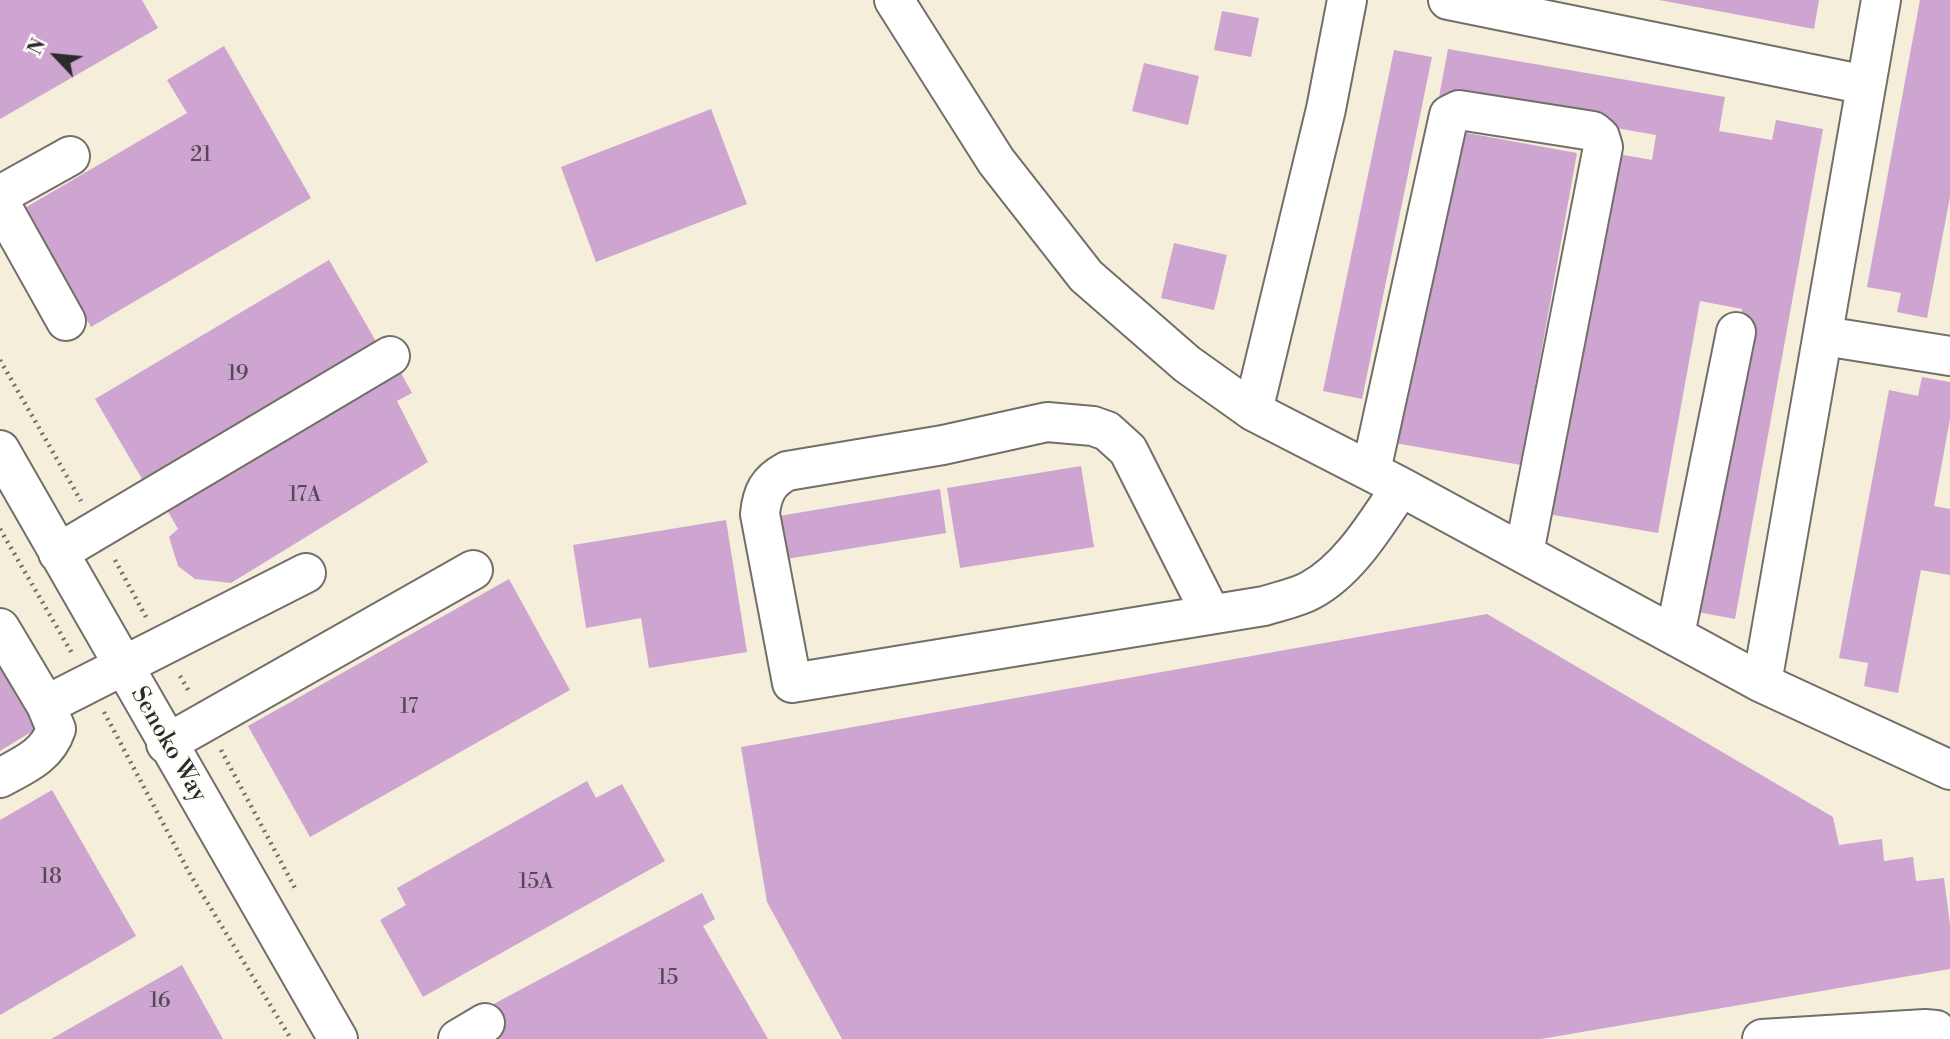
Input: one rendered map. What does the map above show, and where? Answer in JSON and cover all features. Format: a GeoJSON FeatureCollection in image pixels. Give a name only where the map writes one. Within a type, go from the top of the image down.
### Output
{"type":"FeatureCollection","features":[{"type":"Feature","properties":{"kind":"street"},"geometry":{"type":"LineString","coordinates":[[894,0],[996,161],[1086,276],[1187,364],[1253,411],[1386,479],[1762,683],[1950,770]]}},
{"type":"Feature","properties":{"kind":"street"},"geometry":{"type":"LineString","coordinates":[[1253,411],[1326,108],[1346,0]]}},
{"type":"Feature","properties":{"kind":"street"},"geometry":{"type":"LineString","coordinates":[[1448,0],[1866,85]]}},
{"type":"Feature","properties":{"kind":"street"},"geometry":{"type":"LineString","coordinates":[[1762,683],[1881,0]]}},
{"type":"Feature","properties":{"kind":"street"},"geometry":{"type":"LineString","coordinates":[[1210,612],[1128,450],[1107,431],[1093,426],[1047,422],[943,445],[787,471],[773,478],[761,500],[760,514],[792,683],[1210,612],[1264,606],[1309,592],[1327,580],[1370,533],[1386,479],[1444,128],[1450,115],[1459,110],[1593,131],[1600,137],[1603,147],[1524,553]]}},
{"type":"Feature","properties":{"kind":"street"},"geometry":{"type":"LineString","coordinates":[[0,195],[70,156]]}},
{"type":"Feature","properties":{"kind":"street"},"geometry":{"type":"LineString","coordinates":[[0,203],[66,320]]}},
{"type":"Feature","properties":{"kind":"street"},"geometry":{"type":"LineString","coordinates":[[1675,635],[1736,332]]}},
{"type":"Feature","properties":{"kind":"street"},"geometry":{"type":"LineString","coordinates":[[1824,336],[1950,356]]}},
{"type":"Feature","properties":{"kind":"street"},"geometry":{"type":"LineString","coordinates":[[58,553],[390,356]]}},
{"type":"Feature","properties":{"kind":"street","name":"Senoko Way"},"geometry":{"type":"LineString","coordinates":[[0,450],[166,744],[338,1039]]}},
{"type":"Feature","properties":{"kind":"street"},"geometry":{"type":"LineString","coordinates":[[166,744],[473,570]]}},
{"type":"Feature","properties":{"kind":"street"},"geometry":{"type":"LineString","coordinates":[[46,705],[306,573]]}},
{"type":"Feature","properties":{"kind":"street"},"geometry":{"type":"LineString","coordinates":[[0,628],[46,705],[56,729],[52,742],[41,755],[0,778]]}},
{"type":"Feature","properties":{"kind":"street"},"geometry":{"type":"LineString","coordinates":[[1762,1039],[1867,1035],[1925,1029],[1936,1030],[1944,1039]]}},
{"type":"Feature","properties":{"kind":"path"},"geometry":{"type":"LineString","coordinates":[[0,529],[89,683],[191,876],[291,1039]]}},
{"type":"Feature","properties":{"kind":"building"},"geometry":{"type":"Polygon","coordinates":[[[0,0],[142,0],[158,28],[0,119],[0,0]]]}},
{"type":"Feature","properties":{"kind":"building"},"geometry":{"type":"Polygon","coordinates":[[[1659,0],[1819,0],[1814,29],[1659,0]]]}},
{"type":"Feature","properties":{"kind":"building"},"geometry":{"type":"Polygon","coordinates":[[[1920,0],[1950,0],[1950,197],[1927,318],[1897,312],[1901,293],[1867,287],[1920,0]]]}},
{"type":"Feature","properties":{"kind":"building"},"geometry":{"type":"Polygon","coordinates":[[[1222,11],[1259,18],[1251,57],[1214,50],[1222,11]]]}},
{"type":"Feature","properties":{"kind":"building"},"geometry":{"type":"Polygon","coordinates":[[[224,46],[311,198],[91,327],[23,209],[187,113],[167,80],[224,46]]]}},
{"type":"Feature","properties":{"kind":"building"},"geometry":{"type":"Polygon","coordinates":[[[1448,49],[1725,97],[1719,131],[1772,140],[1776,120],[1823,129],[1735,619],[1687,610],[1742,309],[1700,301],[1658,533],[1548,514],[1613,153],[1652,160],[1656,135],[1439,97],[1448,49]]]}},
{"type":"Feature","properties":{"kind":"building"},"geometry":{"type":"Polygon","coordinates":[[[1394,50],[1432,57],[1362,399],[1323,391],[1394,50]]]}},
{"type":"Feature","properties":{"kind":"building"},"geometry":{"type":"Polygon","coordinates":[[[1144,63],[1199,76],[1188,125],[1132,111],[1144,63]]]}},
{"type":"Feature","properties":{"kind":"building"},"geometry":{"type":"Polygon","coordinates":[[[711,109],[747,204],[596,262],[561,167],[711,109]]]}},
{"type":"Feature","properties":{"kind":"building"},"geometry":{"type":"Polygon","coordinates":[[[1445,129],[1577,153],[1521,465],[1389,442],[1445,129]]]}},
{"type":"Feature","properties":{"kind":"building"},"geometry":{"type":"Polygon","coordinates":[[[1174,243],[1227,255],[1214,310],[1161,298],[1174,243]]]}},
{"type":"Feature","properties":{"kind":"building"},"geometry":{"type":"Polygon","coordinates":[[[329,260],[381,350],[148,489],[95,399],[329,260]]]}},
{"type":"Feature","properties":{"kind":"building"},"geometry":{"type":"Polygon","coordinates":[[[401,373],[412,393],[397,401],[428,462],[231,583],[195,579],[178,566],[169,537],[178,529],[167,510],[401,373]]]}},
{"type":"Feature","properties":{"kind":"building"},"geometry":{"type":"Polygon","coordinates":[[[1922,377],[1950,382],[1950,419],[1934,506],[1950,509],[1950,575],[1921,570],[1898,693],[1864,686],[1868,663],[1839,658],[1889,390],[1918,396],[1922,377]]]}},
{"type":"Feature","properties":{"kind":"building"},"geometry":{"type":"Polygon","coordinates":[[[1081,466],[1094,547],[960,568],[947,488],[1081,466]]]}},
{"type":"Feature","properties":{"kind":"building"},"geometry":{"type":"Polygon","coordinates":[[[940,489],[946,533],[774,561],[767,518],[940,489]]]}},
{"type":"Feature","properties":{"kind":"building"},"geometry":{"type":"Polygon","coordinates":[[[726,520],[747,652],[649,668],[641,618],[586,628],[573,545],[726,520]]]}},
{"type":"Feature","properties":{"kind":"building"},"geometry":{"type":"Polygon","coordinates":[[[509,579],[570,690],[310,837],[248,726],[509,579]]]}},
{"type":"Feature","properties":{"kind":"building"},"geometry":{"type":"Polygon","coordinates":[[[1487,614],[1833,817],[1839,845],[1882,839],[1884,861],[1913,857],[1916,881],[1944,878],[1950,925],[1950,969],[1541,1039],[842,1039],[767,902],[741,747],[1487,614]]]}},
{"type":"Feature","properties":{"kind":"building"},"geometry":{"type":"Polygon","coordinates":[[[0,662],[39,727],[0,751],[0,662]]]}},
{"type":"Feature","properties":{"kind":"building"},"geometry":{"type":"Polygon","coordinates":[[[587,781],[596,798],[622,784],[665,861],[423,997],[380,920],[406,905],[397,888],[587,781]]]}},
{"type":"Feature","properties":{"kind":"building"},"geometry":{"type":"Polygon","coordinates":[[[52,790],[136,936],[0,1015],[0,820],[52,790]]]}},
{"type":"Feature","properties":{"kind":"building"},"geometry":{"type":"Polygon","coordinates":[[[702,893],[715,919],[703,926],[768,1039],[492,1039],[502,1033],[488,1007],[702,893]]]}},
{"type":"Feature","properties":{"kind":"building"},"geometry":{"type":"Polygon","coordinates":[[[182,965],[223,1039],[51,1039],[182,965]]]}}]}
